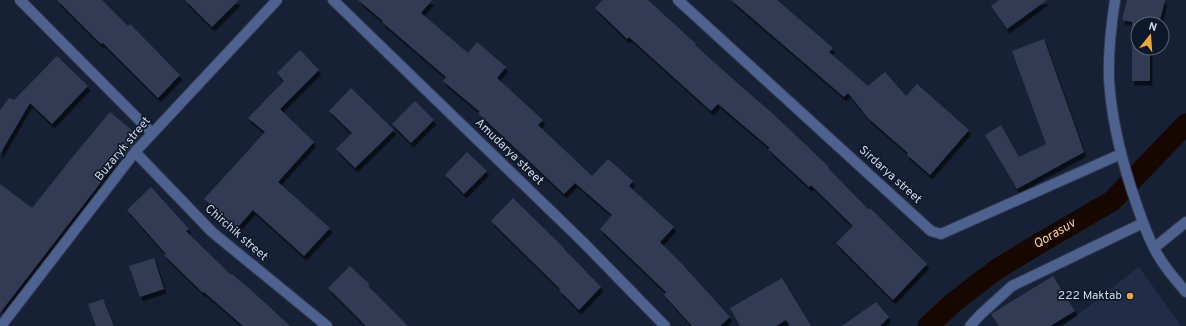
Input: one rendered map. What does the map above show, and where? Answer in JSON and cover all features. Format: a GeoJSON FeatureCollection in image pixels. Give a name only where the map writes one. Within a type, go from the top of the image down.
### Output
{"type":"FeatureCollection","features":[{"type":"Feature","properties":{"kind":"street"},"geometry":{"type":"LineString","coordinates":[[20,0],[152,133]]}},
{"type":"Feature","properties":{"kind":"street","name":"Buzaryk street"},"geometry":{"type":"LineString","coordinates":[[5,324],[135,152],[277,0]]}},
{"type":"Feature","properties":{"kind":"street","name":"Amudarya street"},"geometry":{"type":"LineString","coordinates":[[333,0],[583,242],[664,326]]}},
{"type":"Feature","properties":{"kind":"street","name":"Sirdarya street"},"geometry":{"type":"LineString","coordinates":[[678,0],[932,231],[941,234],[1121,154]]}},
{"type":"Feature","properties":{"kind":"street"},"geometry":{"type":"LineString","coordinates":[[1115,0],[1110,46],[1109,78],[1112,111],[1121,154],[1138,210],[1154,248],[1172,276],[1186,292]]}},
{"type":"Feature","properties":{"kind":"street","name":"Chirchik street"},"geometry":{"type":"LineString","coordinates":[[135,152],[212,232],[327,326]]}},
{"type":"Feature","properties":{"kind":"street"},"geometry":{"type":"LineString","coordinates":[[1154,248],[1186,222]]}},
{"type":"Feature","properties":{"kind":"street"},"geometry":{"type":"LineString","coordinates":[[970,326],[1012,286],[1143,223]]}},
{"type":"Feature","properties":{"kind":"shaded area","name":"222 Maktab"},"geometry":{"type":"Polygon","coordinates":[[[1139,267],[1181,326],[1063,326],[1139,267]]]}},
{"type":"Feature","properties":{"kind":"building"},"geometry":{"type":"Polygon","coordinates":[[[57,0],[102,0],[128,26],[130,24],[180,75],[158,98],[57,0]]]}},
{"type":"Feature","properties":{"kind":"building"},"geometry":{"type":"Polygon","coordinates":[[[185,0],[239,0],[212,27],[185,0]]]}},
{"type":"Feature","properties":{"kind":"building"},"geometry":{"type":"Polygon","coordinates":[[[358,0],[432,0],[421,13],[468,53],[477,42],[506,67],[497,78],[543,120],[538,125],[592,176],[608,159],[633,181],[629,186],[674,227],[660,242],[730,317],[720,326],[692,326],[664,295],[666,292],[600,229],[612,215],[575,183],[564,194],[478,113],[480,112],[443,81],[446,77],[358,0]]]}},
{"type":"Feature","properties":{"kind":"building"},"geometry":{"type":"Polygon","coordinates":[[[603,0],[648,0],[696,44],[695,45],[771,112],[829,167],[828,168],[869,210],[870,208],[927,264],[893,300],[836,243],[853,226],[811,185],[809,187],[768,149],[770,148],[718,104],[711,111],[629,37],[627,39],[595,8],[603,0]]]}},
{"type":"Feature","properties":{"kind":"building"},"geometry":{"type":"Polygon","coordinates":[[[731,0],[777,0],[833,48],[829,52],[868,86],[885,72],[906,96],[917,84],[969,130],[930,175],[907,155],[908,153],[869,119],[848,93],[844,97],[731,0]]]}},
{"type":"Feature","properties":{"kind":"building"},"geometry":{"type":"Polygon","coordinates":[[[999,0],[1047,0],[1007,29],[991,6],[999,0]]]}},
{"type":"Feature","properties":{"kind":"building"},"geometry":{"type":"Polygon","coordinates":[[[1127,0],[1165,0],[1161,16],[1130,16],[1130,22],[1122,20],[1127,0]]]}},
{"type":"Feature","properties":{"kind":"building"},"geometry":{"type":"Polygon","coordinates":[[[1044,39],[1084,152],[1017,189],[985,135],[1001,125],[1019,157],[1046,144],[1012,51],[1044,39]]]}},
{"type":"Feature","properties":{"kind":"building"},"geometry":{"type":"Polygon","coordinates":[[[300,50],[319,70],[280,109],[314,142],[278,182],[330,228],[304,256],[253,210],[237,228],[204,199],[265,132],[248,118],[284,81],[277,73],[300,50]]]}},
{"type":"Feature","properties":{"kind":"building"},"geometry":{"type":"Polygon","coordinates":[[[57,56],[88,86],[52,124],[30,103],[0,154],[0,110],[9,98],[14,100],[57,56]]]}},
{"type":"Feature","properties":{"kind":"building"},"geometry":{"type":"Polygon","coordinates":[[[1132,56],[1150,56],[1150,81],[1132,81],[1132,56]]]}},
{"type":"Feature","properties":{"kind":"building"},"geometry":{"type":"Polygon","coordinates":[[[351,88],[394,130],[355,168],[336,149],[352,133],[329,111],[351,88]]]}},
{"type":"Feature","properties":{"kind":"building"},"geometry":{"type":"Polygon","coordinates":[[[415,101],[434,120],[411,143],[392,124],[415,101]]]}},
{"type":"Feature","properties":{"kind":"building"},"geometry":{"type":"Polygon","coordinates":[[[110,112],[140,137],[105,177],[0,313],[0,184],[32,208],[110,112]]]}},
{"type":"Feature","properties":{"kind":"building"},"geometry":{"type":"Polygon","coordinates":[[[467,152],[487,171],[464,194],[445,175],[467,152]]]}},
{"type":"Feature","properties":{"kind":"building"},"geometry":{"type":"Polygon","coordinates":[[[151,187],[189,229],[186,231],[231,275],[232,274],[251,290],[290,326],[243,326],[204,292],[203,293],[164,255],[166,254],[127,210],[151,187]]]}},
{"type":"Feature","properties":{"kind":"building"},"geometry":{"type":"Polygon","coordinates":[[[513,198],[601,287],[579,310],[559,290],[560,289],[491,221],[513,198]]]}},
{"type":"Feature","properties":{"kind":"building"},"geometry":{"type":"Polygon","coordinates":[[[154,258],[164,289],[140,297],[129,266],[154,258]]]}},
{"type":"Feature","properties":{"kind":"building"},"geometry":{"type":"Polygon","coordinates":[[[350,266],[408,326],[366,326],[328,288],[350,266]]]}},
{"type":"Feature","properties":{"kind":"building"},"geometry":{"type":"Polygon","coordinates":[[[1053,276],[1075,311],[1050,326],[999,326],[991,314],[1053,276]]]}},
{"type":"Feature","properties":{"kind":"building"},"geometry":{"type":"Polygon","coordinates":[[[782,278],[811,326],[790,326],[786,320],[776,326],[740,326],[730,308],[782,278]]]}},
{"type":"Feature","properties":{"kind":"building"},"geometry":{"type":"Polygon","coordinates":[[[103,299],[114,326],[96,326],[88,304],[103,299]]]}},
{"type":"Feature","properties":{"kind":"building"},"geometry":{"type":"Polygon","coordinates":[[[876,302],[889,317],[880,326],[842,326],[876,302]]]}},
{"type":"Feature","properties":{"kind":"waterway","name":"Qorasuv"},"geometry":{"type":"LineString","coordinates":[[928,326],[954,302],[997,269],[1112,201],[1186,124]]}},
{"type":"Feature","properties":{"kind":"place","name":"222 Maktab"},"geometry":{"type":"Point","coordinates":[1130,296]}}]}
